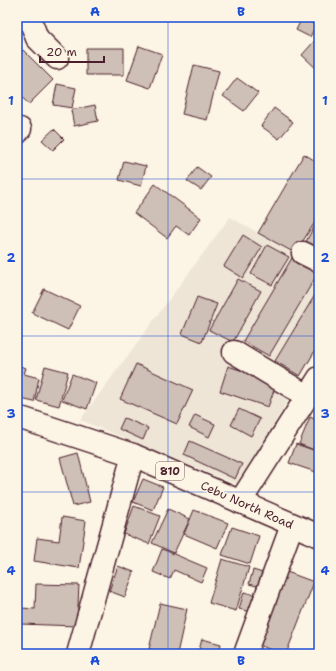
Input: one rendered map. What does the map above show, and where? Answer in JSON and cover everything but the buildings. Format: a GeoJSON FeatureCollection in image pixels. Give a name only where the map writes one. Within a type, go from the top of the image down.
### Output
{"type":"FeatureCollection","features":[{"type":"Feature","properties":{"kind":"main road"},"geometry":{"type":"LineString","coordinates":[[29,17],[37,38],[57,58]]}},
{"type":"Feature","properties":{"kind":"main road"},"geometry":{"type":"LineString","coordinates":[[234,352],[307,396]]}},
{"type":"Feature","properties":{"kind":"main road"},"geometry":{"type":"LineString","coordinates":[[240,502],[319,378]]}},
{"type":"Feature","properties":{"kind":"main road","name":"Cebu North Road"},"geometry":{"type":"LineString","coordinates":[[17,418],[133,455],[319,536]]}},
{"type":"Feature","properties":{"kind":"main road"},"geometry":{"type":"LineString","coordinates":[[78,654],[133,455]]}},
{"type":"Feature","properties":{"kind":"main road"},"geometry":{"type":"LineString","coordinates":[[246,654],[292,524]]}},
{"type":"Feature","properties":{"kind":"shaded area"},"geometry":{"type":"Polygon","coordinates":[[[230,217],[319,267],[319,347],[238,485],[80,420],[230,217]]]}}]}
